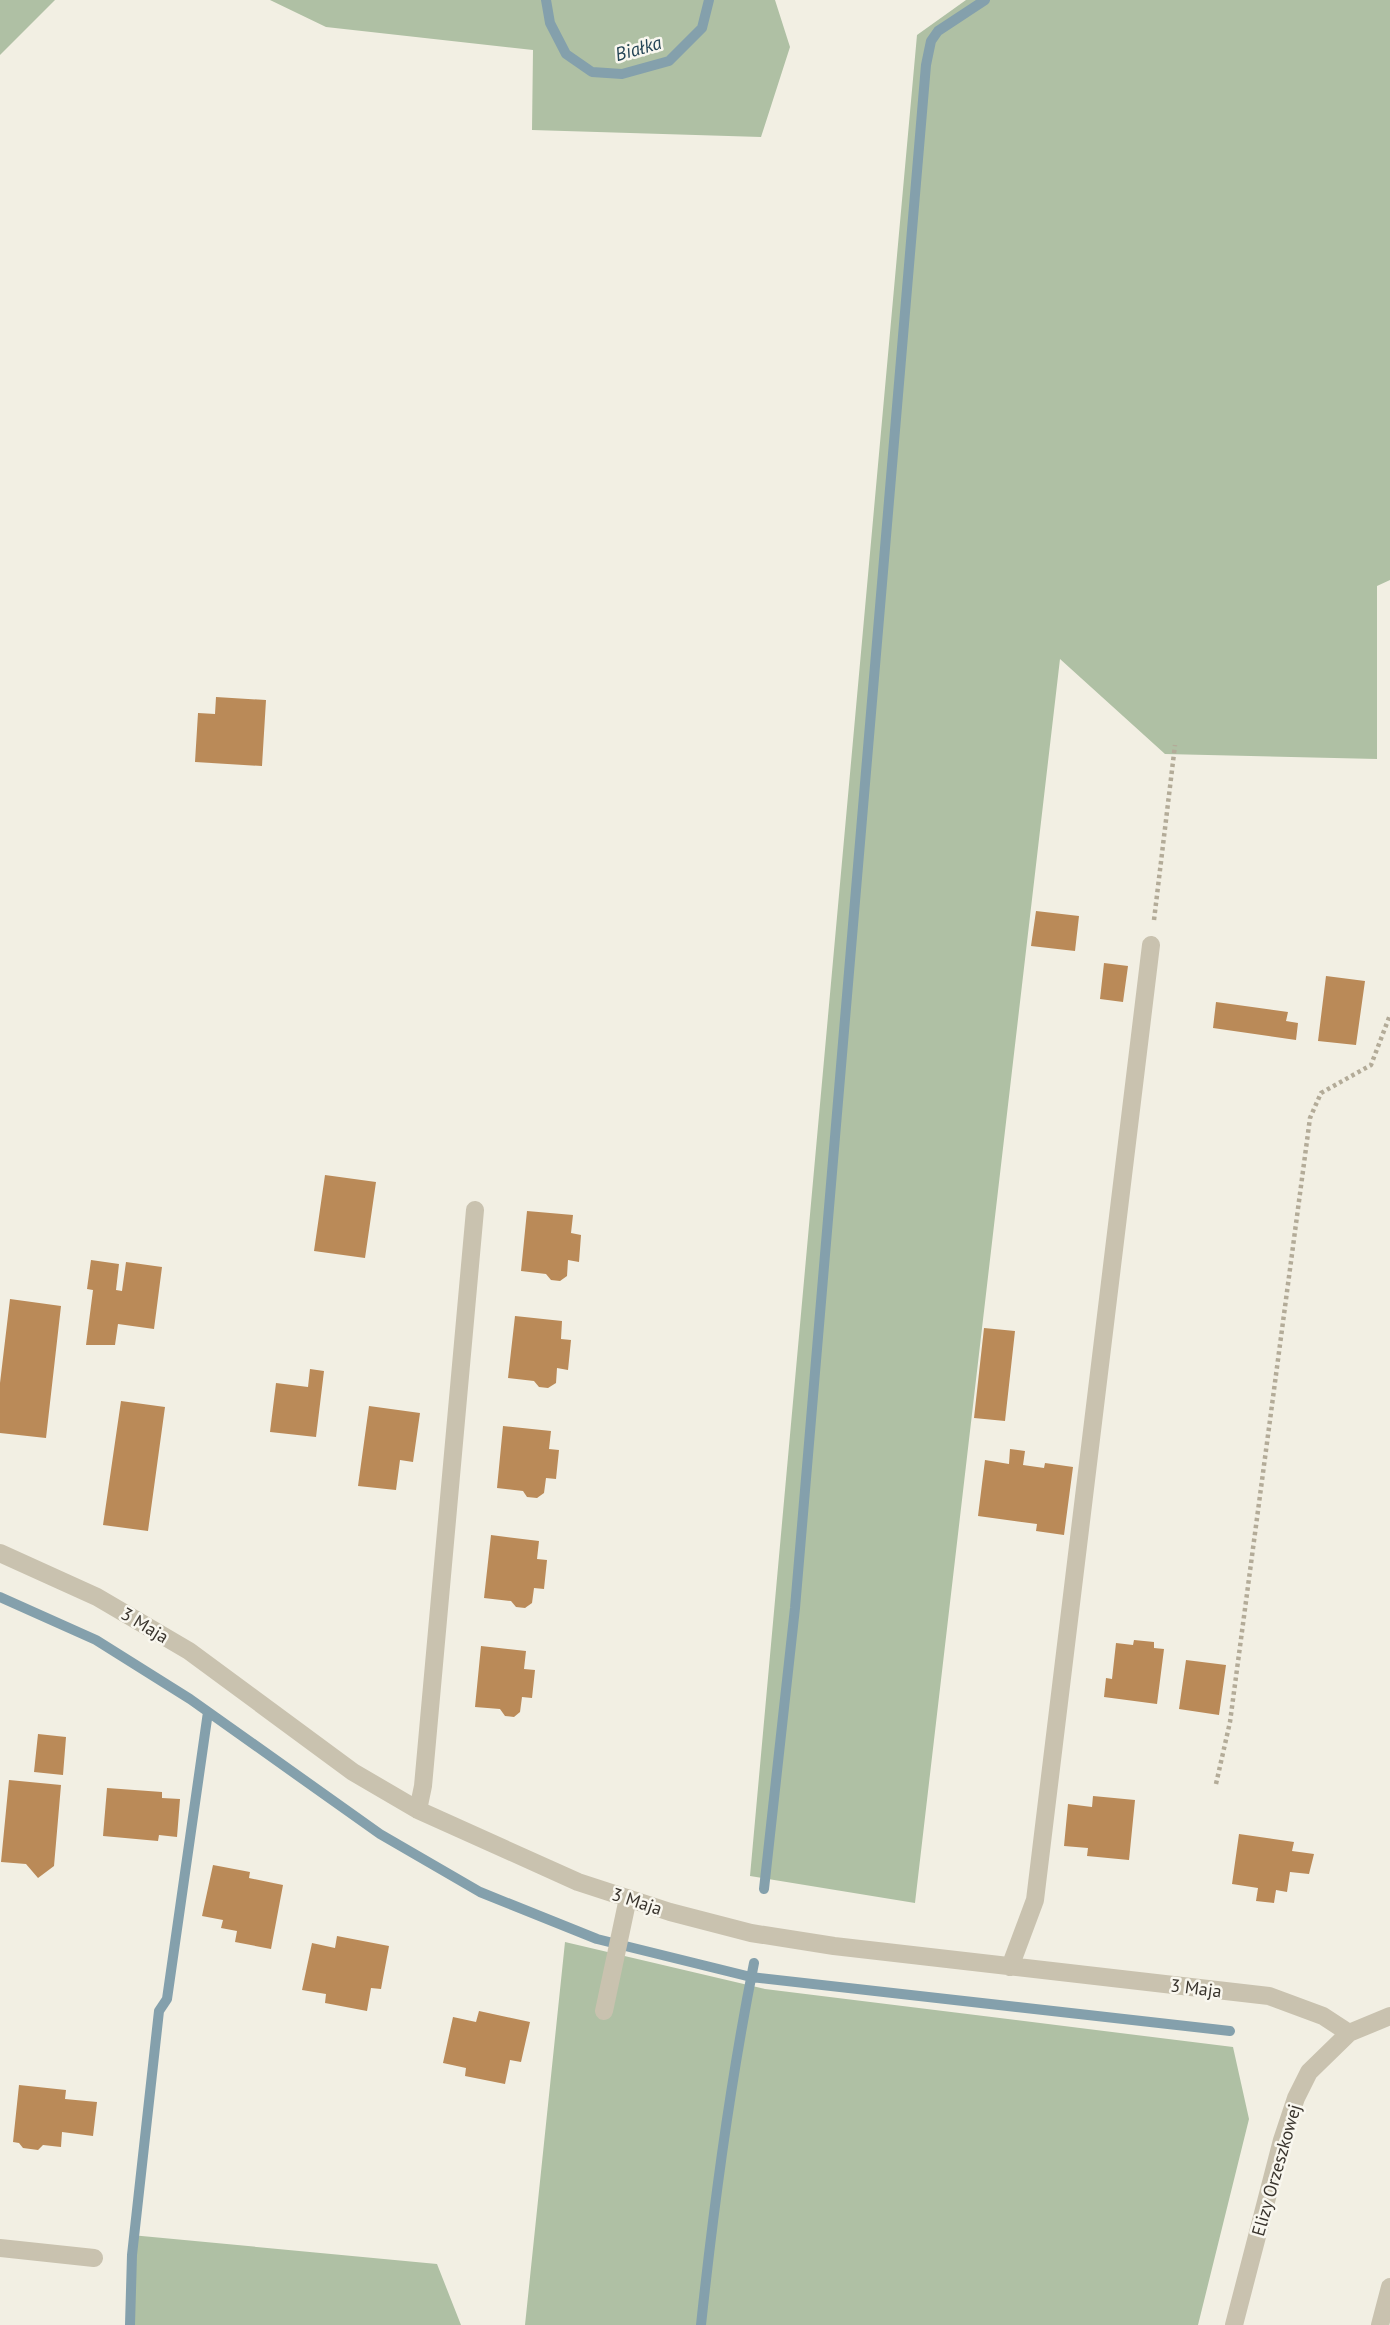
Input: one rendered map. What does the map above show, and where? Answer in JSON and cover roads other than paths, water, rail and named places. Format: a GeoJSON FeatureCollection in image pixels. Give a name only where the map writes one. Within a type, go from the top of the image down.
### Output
{"type":"FeatureCollection","features":[{"type":"Feature","properties":{"kind":"street"},"geometry":{"type":"LineString","coordinates":[[1010,1967],[1035,1900],[1151,945]]}},
{"type":"Feature","properties":{"kind":"street"},"geometry":{"type":"LineString","coordinates":[[418,1811],[423,1786],[475,1210]]}},
{"type":"Feature","properties":{"kind":"street","name":"3 Maja"},"geometry":{"type":"LineString","coordinates":[[0,1553],[97,1597],[189,1651],[353,1772],[418,1811],[578,1882],[628,1899],[751,1933],[834,1946],[1269,1996],[1323,2016],[1349,2033]]}},
{"type":"Feature","properties":{"kind":"street"},"geometry":{"type":"LineString","coordinates":[[604,2011],[628,1899]]}},
{"type":"Feature","properties":{"kind":"street"},"geometry":{"type":"LineString","coordinates":[[1349,2033],[1390,2016]]}},
{"type":"Feature","properties":{"kind":"street","name":"Elizy Orzeszkowej"},"geometry":{"type":"LineString","coordinates":[[1234,2325],[1282,2140],[1296,2098],[1309,2072],[1349,2033]]}},
{"type":"Feature","properties":{"kind":"street"},"geometry":{"type":"LineString","coordinates":[[0,2248],[94,2258]]}},
{"type":"Feature","properties":{"kind":"street"},"geometry":{"type":"LineString","coordinates":[[1380,2325],[1390,2287]]}},
{"type":"Feature","properties":{"kind":"waterway","name":"Białka"},"geometry":{"type":"LineString","coordinates":[[546,0],[550,23],[566,54],[592,72],[622,74],[669,61],[702,28],[709,0]]}},
{"type":"Feature","properties":{"kind":"waterway"},"geometry":{"type":"LineString","coordinates":[[764,1889],[795,1608],[926,65],[931,41],[938,31],[985,0]]}},
{"type":"Feature","properties":{"kind":"waterway"},"geometry":{"type":"LineString","coordinates":[[0,1597],[96,1640],[190,1699],[380,1834],[480,1892],[597,1939],[751,1977],[1230,2031]]}},
{"type":"Feature","properties":{"kind":"waterway"},"geometry":{"type":"LineString","coordinates":[[130,2325],[132,2255],[159,2011],[167,1999],[208,1712]]}},
{"type":"Feature","properties":{"kind":"waterway"},"geometry":{"type":"LineString","coordinates":[[701,2325],[723,2143],[754,1963]]}}]}
